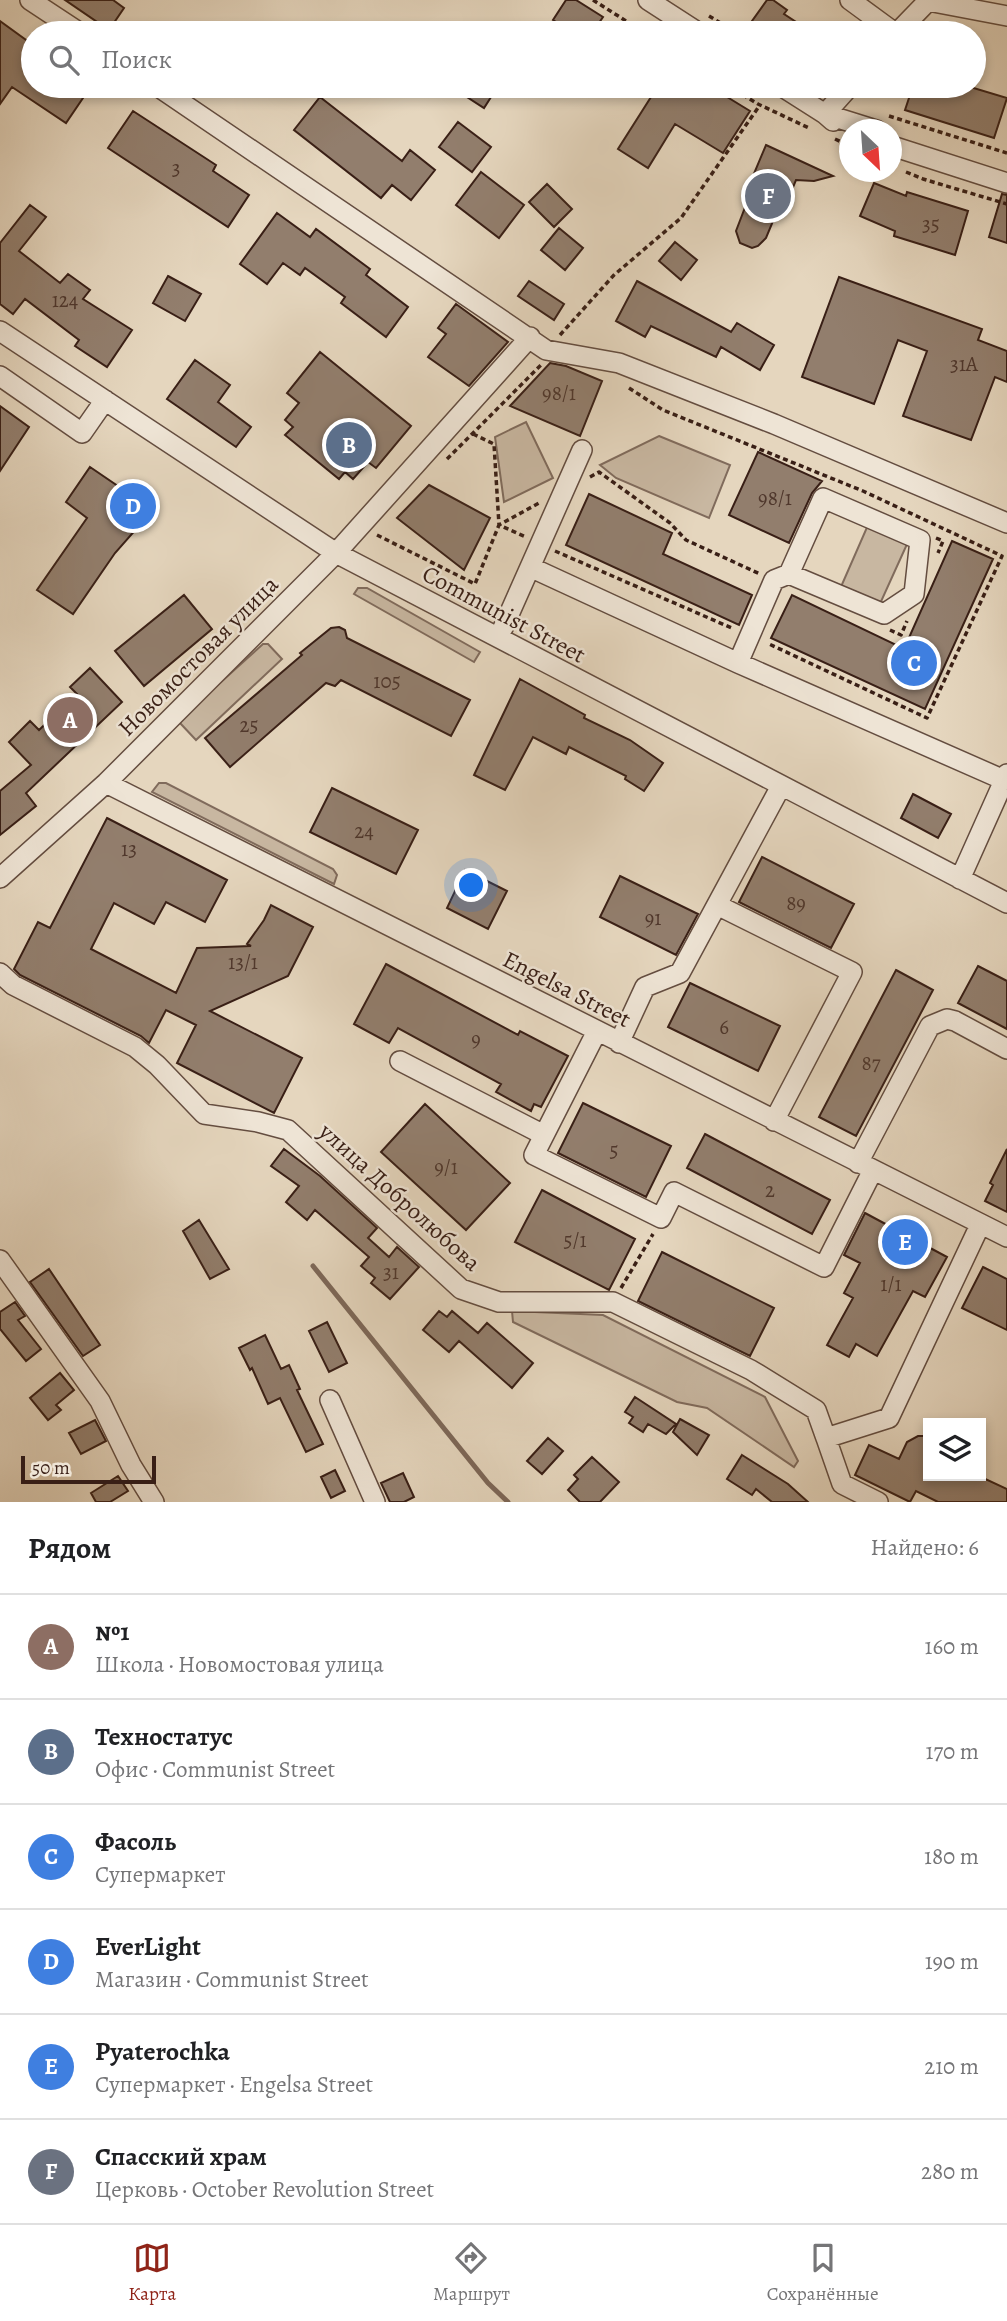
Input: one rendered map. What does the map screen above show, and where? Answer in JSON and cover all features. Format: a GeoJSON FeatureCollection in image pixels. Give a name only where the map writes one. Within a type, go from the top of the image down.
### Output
{"type":"FeatureCollection","features":[{"type":"Feature","properties":{"kind":"street"},"geometry":{"type":"LineString","coordinates":[[30,0],[62,21]]}},
{"type":"Feature","properties":{"kind":"street"},"geometry":{"type":"LineString","coordinates":[[648,0],[680,21]]}},
{"type":"Feature","properties":{"kind":"street"},"geometry":{"type":"LineString","coordinates":[[850,0],[879,21]]}},
{"type":"Feature","properties":{"kind":"street"},"geometry":{"type":"LineString","coordinates":[[908,21],[929,1],[1007,16]]}},
{"type":"Feature","properties":{"kind":"street"},"geometry":{"type":"LineString","coordinates":[[175,98],[546,350],[620,363],[774,424],[1007,523]]}},
{"type":"Feature","properties":{"kind":"street"},"geometry":{"type":"LineString","coordinates":[[794,98],[820,122],[839,129]]}},
{"type":"Feature","properties":{"kind":"street"},"geometry":{"type":"LineString","coordinates":[[820,122],[840,98]]}},
{"type":"Feature","properties":{"kind":"street"},"geometry":{"type":"LineString","coordinates":[[820,122],[839,122]]}},
{"type":"Feature","properties":{"kind":"street"},"geometry":{"type":"LineString","coordinates":[[902,138],[1007,171]]}},
{"type":"Feature","properties":{"kind":"street"},"geometry":{"type":"LineString","coordinates":[[902,150],[1007,183]]}},
{"type":"Feature","properties":{"kind":"street","name":"Communist Street"},"geometry":{"type":"LineString","coordinates":[[0,331],[336,553],[1007,904]]}},
{"type":"Feature","properties":{"kind":"street","name":"Новомостовая улица"},"geometry":{"type":"LineString","coordinates":[[0,878],[106,783],[336,553],[530,337]]}},
{"type":"Feature","properties":{"kind":"street"},"geometry":{"type":"LineString","coordinates":[[0,376],[82,433],[105,400]]}},
{"type":"Feature","properties":{"kind":"street"},"geometry":{"type":"LineString","coordinates":[[503,628],[582,450]]}},
{"type":"Feature","properties":{"kind":"street"},"geometry":{"type":"LineString","coordinates":[[738,663],[750,636],[823,498],[920,540],[914,594],[884,614],[782,577]]}},
{"type":"Feature","properties":{"kind":"street"},"geometry":{"type":"LineString","coordinates":[[530,567],[738,663],[1005,777],[960,879]]}},
{"type":"Feature","properties":{"kind":"street","name":"Engelsa Street"},"geometry":{"type":"LineString","coordinates":[[106,783],[1007,1237]]}},
{"type":"Feature","properties":{"kind":"street"},"geometry":{"type":"LineString","coordinates":[[620,1042],[645,988],[680,973],[781,786]]}},
{"type":"Feature","properties":{"kind":"street"},"geometry":{"type":"LineString","coordinates":[[717,905],[852,972],[774,1121]]}},
{"type":"Feature","properties":{"kind":"street","name":"улица Добролюбова"},"geometry":{"type":"LineString","coordinates":[[0,973],[13,985],[135,1047],[157,1065],[204,1114],[258,1122],[288,1130],[461,1289],[499,1302],[613,1302],[751,1370],[816,1410],[842,1484],[878,1502]]}},
{"type":"Feature","properties":{"kind":"street"},"geometry":{"type":"LineString","coordinates":[[597,1031],[534,1155],[661,1219],[674,1192],[824,1267],[865,1167],[930,1026],[947,1019],[955,1021],[1007,1049]]}},
{"type":"Feature","properties":{"kind":"street"},"geometry":{"type":"LineString","coordinates":[[400,1061],[544,1135]]}},
{"type":"Feature","properties":{"kind":"street"},"geometry":{"type":"LineString","coordinates":[[826,1437],[889,1418],[980,1225]]}},
{"type":"Feature","properties":{"kind":"street"},"geometry":{"type":"LineString","coordinates":[[0,1260],[100,1401],[131,1465],[154,1502]]}},
{"type":"Feature","properties":{"kind":"street"},"geometry":{"type":"LineString","coordinates":[[330,1400],[375,1502]]}},
{"type":"Feature","properties":{"kind":"path"},"geometry":{"type":"LineString","coordinates":[[593,0],[627,21]]}},
{"type":"Feature","properties":{"kind":"path"},"geometry":{"type":"LineString","coordinates":[[748,98],[760,105],[820,122]]}},
{"type":"Feature","properties":{"kind":"path"},"geometry":{"type":"LineString","coordinates":[[446,461],[551,355],[546,350],[614,275],[681,218],[760,105]]}},
{"type":"Feature","properties":{"kind":"path"},"geometry":{"type":"LineString","coordinates":[[902,127],[1007,153]]}},
{"type":"Feature","properties":{"kind":"path"},"geometry":{"type":"LineString","coordinates":[[826,135],[839,141]]}},
{"type":"Feature","properties":{"kind":"path"},"geometry":{"type":"LineString","coordinates":[[902,170],[1007,204]]}},
{"type":"Feature","properties":{"kind":"path"},"geometry":{"type":"LineString","coordinates":[[499,525],[927,718],[1002,556],[863,491],[663,410],[629,388]]}},
{"type":"Feature","properties":{"kind":"path"},"geometry":{"type":"LineString","coordinates":[[373,533],[475,584],[499,525],[494,444],[473,434]]}},
{"type":"Feature","properties":{"kind":"path"},"geometry":{"type":"LineString","coordinates":[[499,525],[599,472],[670,523],[686,540],[782,577]]}},
{"type":"Feature","properties":{"kind":"path"},"geometry":{"type":"LineString","coordinates":[[931,536],[943,541],[938,553]]}},
{"type":"Feature","properties":{"kind":"path"},"geometry":{"type":"LineString","coordinates":[[889,629],[901,635],[912,611]]}},
{"type":"Feature","properties":{"kind":"path"},"geometry":{"type":"LineString","coordinates":[[613,1302],[651,1237]]}},
{"type":"Feature","properties":{"kind":"shaded area"},"geometry":{"type":"Polygon","coordinates":[[[526,422],[553,478],[504,502],[495,437],[526,422]]]}},
{"type":"Feature","properties":{"kind":"shaded area"},"geometry":{"type":"Polygon","coordinates":[[[659,436],[730,465],[709,518],[616,478],[600,465],[659,436]]]}},
{"type":"Feature","properties":{"kind":"shaded area"},"geometry":{"type":"Polygon","coordinates":[[[868,525],[908,542],[879,606],[840,589],[868,525]]]}},
{"type":"Feature","properties":{"kind":"shaded area"},"geometry":{"type":"Polygon","coordinates":[[[358,588],[367,588],[480,652],[474,662],[354,594],[358,588]]]}},
{"type":"Feature","properties":{"kind":"shaded area"},"geometry":{"type":"Polygon","coordinates":[[[263,644],[268,644],[282,659],[196,740],[180,723],[180,719],[263,644]]]}},
{"type":"Feature","properties":{"kind":"shaded area"},"geometry":{"type":"Polygon","coordinates":[[[159,783],[166,783],[333,869],[337,875],[334,884],[152,792],[159,783]]]}},
{"type":"Feature","properties":{"kind":"shaded area"},"geometry":{"type":"Polygon","coordinates":[[[512,1311],[603,1315],[765,1397],[798,1461],[794,1467],[707,1408],[677,1402],[513,1322],[512,1311]]]}},
{"type":"Feature","properties":{"kind":"building"},"geometry":{"type":"Polygon","coordinates":[[[65,0],[113,0],[124,8],[115,21],[96,21],[65,0]]]}},
{"type":"Feature","properties":{"kind":"building"},"geometry":{"type":"Polygon","coordinates":[[[566,0],[576,0],[603,17],[600,21],[553,20],[566,0]]]}},
{"type":"Feature","properties":{"kind":"building"},"geometry":{"type":"Polygon","coordinates":[[[767,0],[773,0],[787,10],[784,14],[795,21],[752,21],[767,0]]]}},
{"type":"Feature","properties":{"kind":"building"},"geometry":{"type":"Polygon","coordinates":[[[0,21],[21,36],[21,93],[12,87],[0,104],[0,21]]]}},
{"type":"Feature","properties":{"kind":"building"},"geometry":{"type":"Polygon","coordinates":[[[986,92],[1007,98],[994,138],[905,110],[909,98],[986,98],[986,92]]]}},
{"type":"Feature","properties":{"kind":"building"},"geometry":{"type":"Polygon","coordinates":[[[28,98],[83,98],[66,123],[28,98]]]}},
{"type":"Feature","properties":{"kind":"building"},"geometry":{"type":"Polygon","coordinates":[[[321,98],[402,161],[410,150],[435,170],[411,200],[392,185],[381,198],[294,130],[321,98]]]}},
{"type":"Feature","properties":{"kind":"building"},"geometry":{"type":"Polygon","coordinates":[[[469,98],[490,98],[484,108],[469,98]]]}},
{"type":"Feature","properties":{"kind":"building"},"geometry":{"type":"Polygon","coordinates":[[[650,98],[729,98],[750,111],[723,153],[675,124],[648,168],[618,149],[650,98]]]}},
{"type":"Feature","properties":{"kind":"building"},"geometry":{"type":"Polygon","coordinates":[[[133,111],[216,165],[213,171],[249,195],[228,227],[108,148],[133,111]]]}},
{"type":"Feature","properties":{"kind":"building"},"geometry":{"type":"Polygon","coordinates":[[[458,122],[491,147],[472,172],[439,147],[458,122]]]}},
{"type":"Feature","properties":{"kind":"building"},"geometry":{"type":"Polygon","coordinates":[[[766,145],[833,176],[814,181],[796,180],[783,211],[778,209],[766,238],[752,248],[740,243],[736,231],[749,197],[745,195],[766,145]]]}},
{"type":"Feature","properties":{"kind":"building"},"geometry":{"type":"Polygon","coordinates":[[[481,172],[524,205],[499,238],[456,205],[481,172]]]}},
{"type":"Feature","properties":{"kind":"building"},"geometry":{"type":"Polygon","coordinates":[[[874,183],[906,196],[907,192],[968,211],[955,255],[894,236],[895,231],[860,216],[874,183]]]}},
{"type":"Feature","properties":{"kind":"building"},"geometry":{"type":"Polygon","coordinates":[[[547,184],[572,209],[554,227],[529,202],[547,184]]]}},
{"type":"Feature","properties":{"kind":"building"},"geometry":{"type":"Polygon","coordinates":[[[1002,194],[1007,195],[1007,243],[989,237],[1002,194]]]}},
{"type":"Feature","properties":{"kind":"building"},"geometry":{"type":"Polygon","coordinates":[[[30,205],[46,217],[19,251],[60,283],[68,274],[90,290],[83,299],[132,330],[107,367],[75,346],[79,340],[25,299],[13,314],[0,304],[0,243],[30,205]]]}},
{"type":"Feature","properties":{"kind":"building"},"geometry":{"type":"Polygon","coordinates":[[[277,213],[310,237],[316,229],[370,269],[366,275],[408,307],[386,337],[341,303],[345,297],[305,268],[300,275],[283,263],[267,284],[240,264],[277,213]]]}},
{"type":"Feature","properties":{"kind":"building"},"geometry":{"type":"Polygon","coordinates":[[[559,228],[583,248],[565,270],[541,250],[559,228]]]}},
{"type":"Feature","properties":{"kind":"building"},"geometry":{"type":"Polygon","coordinates":[[[675,242],[697,260],[681,280],[659,261],[675,242]]]}},
{"type":"Feature","properties":{"kind":"building"},"geometry":{"type":"Polygon","coordinates":[[[168,276],[201,294],[185,321],[153,303],[168,276]]]}},
{"type":"Feature","properties":{"kind":"building"},"geometry":{"type":"Polygon","coordinates":[[[839,277],[982,329],[978,340],[1007,351],[1007,382],[995,377],[971,440],[903,416],[927,351],[898,340],[874,404],[802,377],[839,277]]]}},
{"type":"Feature","properties":{"kind":"building"},"geometry":{"type":"Polygon","coordinates":[[[529,281],[564,304],[554,320],[518,296],[529,281]]]}},
{"type":"Feature","properties":{"kind":"building"},"geometry":{"type":"Polygon","coordinates":[[[637,281],[731,332],[737,323],[774,345],[760,370],[721,347],[716,357],[651,326],[645,337],[616,321],[637,281]]]}},
{"type":"Feature","properties":{"kind":"building"},"geometry":{"type":"Polygon","coordinates":[[[456,304],[508,342],[469,386],[428,357],[446,334],[438,328],[456,304]]]}},
{"type":"Feature","properties":{"kind":"building"},"geometry":{"type":"Polygon","coordinates":[[[320,352],[411,426],[376,468],[368,462],[353,479],[345,472],[339,479],[285,435],[293,427],[285,420],[299,403],[287,393],[320,352]]]}},
{"type":"Feature","properties":{"kind":"building"},"geometry":{"type":"Polygon","coordinates":[[[195,360],[230,385],[218,402],[251,427],[236,447],[167,399],[195,360]]]}},
{"type":"Feature","properties":{"kind":"building"},"geometry":{"type":"Polygon","coordinates":[[[550,363],[566,366],[602,381],[580,436],[510,406],[550,363]]]}},
{"type":"Feature","properties":{"kind":"building"},"geometry":{"type":"Polygon","coordinates":[[[0,406],[29,427],[0,471],[0,406]]]}},
{"type":"Feature","properties":{"kind":"building"},"geometry":{"type":"Polygon","coordinates":[[[758,452],[822,481],[812,493],[789,543],[729,515],[758,452]]]}},
{"type":"Feature","properties":{"kind":"building"},"geometry":{"type":"Polygon","coordinates":[[[90,467],[153,510],[115,553],[73,614],[37,590],[87,518],[66,502],[90,467]]]}},
{"type":"Feature","properties":{"kind":"building"},"geometry":{"type":"Polygon","coordinates":[[[429,485],[490,518],[464,570],[397,518],[429,485]]]}},
{"type":"Feature","properties":{"kind":"building"},"geometry":{"type":"Polygon","coordinates":[[[589,494],[672,533],[663,554],[752,595],[739,625],[566,545],[589,494]]]}},
{"type":"Feature","properties":{"kind":"building"},"geometry":{"type":"Polygon","coordinates":[[[952,541],[993,559],[925,709],[771,638],[792,595],[896,645],[908,640],[952,541]]]}},
{"type":"Feature","properties":{"kind":"building"},"geometry":{"type":"Polygon","coordinates":[[[184,595],[212,629],[144,686],[115,651],[184,595]]]}},
{"type":"Feature","properties":{"kind":"building"},"geometry":{"type":"Polygon","coordinates":[[[339,627],[345,630],[347,638],[470,700],[451,736],[341,680],[335,686],[326,683],[230,767],[205,738],[302,655],[300,653],[331,628],[339,627]]]}},
{"type":"Feature","properties":{"kind":"building"},"geometry":{"type":"Polygon","coordinates":[[[90,668],[122,702],[26,793],[36,806],[0,835],[0,791],[31,765],[9,742],[30,721],[39,730],[77,694],[70,687],[90,668]]]}},
{"type":"Feature","properties":{"kind":"building"},"geometry":{"type":"Polygon","coordinates":[[[520,679],[585,715],[584,718],[630,740],[663,763],[644,791],[625,779],[626,776],[569,747],[566,754],[533,737],[505,790],[474,775],[520,679]]]}},
{"type":"Feature","properties":{"kind":"building"},"geometry":{"type":"Polygon","coordinates":[[[332,788],[418,830],[396,874],[310,832],[332,788]]]}},
{"type":"Feature","properties":{"kind":"building"},"geometry":{"type":"Polygon","coordinates":[[[913,794],[951,814],[938,838],[901,818],[913,794]]]}},
{"type":"Feature","properties":{"kind":"building"},"geometry":{"type":"Polygon","coordinates":[[[107,818],[227,880],[205,922],[166,902],[154,924],[114,903],[91,949],[176,993],[197,948],[251,946],[247,944],[271,905],[313,927],[288,976],[210,1011],[302,1058],[274,1113],[177,1063],[196,1025],[166,1010],[149,1043],[141,1036],[20,975],[14,969],[38,922],[50,928],[107,818]]]}},
{"type":"Feature","properties":{"kind":"building"},"geometry":{"type":"Polygon","coordinates":[[[762,857],[854,904],[831,948],[739,902],[762,857]]]}},
{"type":"Feature","properties":{"kind":"building"},"geometry":{"type":"Polygon","coordinates":[[[465,870],[507,891],[488,929],[447,908],[465,870]]]}},
{"type":"Feature","properties":{"kind":"building"},"geometry":{"type":"Polygon","coordinates":[[[620,876],[698,914],[676,955],[600,917],[620,876]]]}},
{"type":"Feature","properties":{"kind":"building"},"geometry":{"type":"Polygon","coordinates":[[[386,964],[518,1035],[520,1031],[568,1056],[541,1107],[534,1104],[531,1111],[496,1092],[501,1084],[398,1028],[389,1043],[354,1024],[386,964]]]}},
{"type":"Feature","properties":{"kind":"building"},"geometry":{"type":"Polygon","coordinates":[[[978,966],[1007,981],[1007,1029],[958,1003],[978,966]]]}},
{"type":"Feature","properties":{"kind":"building"},"geometry":{"type":"Polygon","coordinates":[[[896,970],[933,990],[856,1136],[819,1117],[896,970]]]}},
{"type":"Feature","properties":{"kind":"building"},"geometry":{"type":"Polygon","coordinates":[[[690,983],[780,1026],[758,1071],[668,1027],[690,983]]]}},
{"type":"Feature","properties":{"kind":"building"},"geometry":{"type":"Polygon","coordinates":[[[583,1103],[671,1146],[646,1197],[558,1153],[583,1103]]]}},
{"type":"Feature","properties":{"kind":"building"},"geometry":{"type":"Polygon","coordinates":[[[425,1104],[510,1183],[466,1230],[381,1152],[425,1104]]]}},
{"type":"Feature","properties":{"kind":"building"},"geometry":{"type":"Polygon","coordinates":[[[705,1134],[830,1200],[812,1234],[687,1168],[705,1134]]]}},
{"type":"Feature","properties":{"kind":"building"},"geometry":{"type":"Polygon","coordinates":[[[284,1149],[320,1176],[377,1228],[368,1238],[389,1257],[397,1247],[419,1267],[390,1299],[371,1283],[375,1278],[361,1266],[369,1257],[315,1210],[307,1220],[286,1202],[299,1186],[271,1166],[284,1149]]]}},
{"type":"Feature","properties":{"kind":"building"},"geometry":{"type":"Polygon","coordinates":[[[1007,1149],[1007,1212],[985,1201],[993,1185],[990,1183],[1007,1149]]]}},
{"type":"Feature","properties":{"kind":"building"},"geometry":{"type":"Polygon","coordinates":[[[542,1190],[635,1239],[609,1290],[515,1242],[542,1190]]]}},
{"type":"Feature","properties":{"kind":"building"},"geometry":{"type":"Polygon","coordinates":[[[865,1213],[947,1257],[925,1297],[913,1291],[877,1356],[856,1344],[849,1357],[827,1345],[853,1298],[844,1293],[860,1263],[844,1255],[865,1213]]]}},
{"type":"Feature","properties":{"kind":"building"},"geometry":{"type":"Polygon","coordinates":[[[199,1220],[229,1269],[210,1279],[183,1231],[199,1220]]]}},
{"type":"Feature","properties":{"kind":"building"},"geometry":{"type":"Polygon","coordinates":[[[662,1252],[774,1308],[750,1356],[638,1301],[662,1252]]]}},
{"type":"Feature","properties":{"kind":"building"},"geometry":{"type":"Polygon","coordinates":[[[983,1267],[1007,1279],[1007,1330],[962,1308],[983,1267]]]}},
{"type":"Feature","properties":{"kind":"building"},"geometry":{"type":"Polygon","coordinates":[[[49,1269],[100,1345],[83,1356],[30,1282],[49,1269]]]}},
{"type":"Feature","properties":{"kind":"building"},"geometry":{"type":"Polygon","coordinates":[[[15,1302],[25,1316],[18,1320],[41,1349],[26,1361],[0,1329],[0,1312],[15,1302]]]}},
{"type":"Feature","properties":{"kind":"building"},"geometry":{"type":"Polygon","coordinates":[[[439,1311],[447,1317],[452,1311],[478,1333],[487,1323],[533,1363],[512,1388],[459,1341],[449,1352],[423,1330],[439,1311]]]}},
{"type":"Feature","properties":{"kind":"building"},"geometry":{"type":"Polygon","coordinates":[[[327,1322],[347,1363],[329,1372],[309,1331],[327,1322]]]}},
{"type":"Feature","properties":{"kind":"building"},"geometry":{"type":"Polygon","coordinates":[[[265,1335],[281,1369],[289,1365],[300,1389],[297,1390],[323,1444],[306,1452],[280,1398],[268,1404],[252,1368],[250,1370],[239,1348],[265,1335]]]}},
{"type":"Feature","properties":{"kind":"building"},"geometry":{"type":"Polygon","coordinates":[[[60,1373],[74,1390],[56,1405],[61,1410],[48,1420],[30,1398],[60,1373]]]}},
{"type":"Feature","properties":{"kind":"building"},"geometry":{"type":"Polygon","coordinates":[[[635,1397],[676,1424],[666,1434],[648,1424],[643,1432],[629,1423],[633,1417],[625,1412],[635,1397]]]}},
{"type":"Feature","properties":{"kind":"building"},"geometry":{"type":"Polygon","coordinates":[[[680,1419],[709,1435],[697,1455],[673,1432],[680,1419]]]}},
{"type":"Feature","properties":{"kind":"building"},"geometry":{"type":"Polygon","coordinates":[[[95,1420],[106,1441],[81,1454],[69,1433],[95,1420]]]}},
{"type":"Feature","properties":{"kind":"building"},"geometry":{"type":"Polygon","coordinates":[[[923,1436],[923,1481],[986,1479],[1007,1489],[1007,1502],[938,1502],[916,1491],[910,1502],[855,1475],[869,1445],[899,1459],[907,1442],[923,1436]]]}},
{"type":"Feature","properties":{"kind":"building"},"geometry":{"type":"Polygon","coordinates":[[[548,1438],[563,1451],[542,1474],[527,1461],[548,1438]]]}},
{"type":"Feature","properties":{"kind":"building"},"geometry":{"type":"Polygon","coordinates":[[[742,1455],[788,1484],[808,1502],[772,1502],[756,1489],[752,1495],[727,1479],[742,1455]]]}},
{"type":"Feature","properties":{"kind":"building"},"geometry":{"type":"Polygon","coordinates":[[[592,1457],[619,1482],[600,1502],[580,1502],[568,1490],[578,1479],[574,1475],[592,1457]]]}},
{"type":"Feature","properties":{"kind":"building"},"geometry":{"type":"Polygon","coordinates":[[[335,1470],[345,1491],[331,1498],[321,1477],[335,1470]]]}},
{"type":"Feature","properties":{"kind":"building"},"geometry":{"type":"Polygon","coordinates":[[[403,1473],[414,1497],[404,1502],[390,1502],[381,1483],[403,1473]]]}},
{"type":"Feature","properties":{"kind":"building"},"geometry":{"type":"Polygon","coordinates":[[[118,1476],[128,1491],[110,1502],[96,1502],[91,1493],[118,1476]]]}},
{"type":"Feature","properties":{"kind":"waterway"},"geometry":{"type":"LineString","coordinates":[[313,1266],[488,1483],[508,1502]]}},
{"type":"Feature","properties":{"kind":"place","name":"Спасский храм"},"geometry":{"type":"Point","coordinates":[768,196]}},
{"type":"Feature","properties":{"kind":"place","name":"Техностатус"},"geometry":{"type":"Point","coordinates":[349,445]}},
{"type":"Feature","properties":{"kind":"place","name":"EverLight"},"geometry":{"type":"Point","coordinates":[133,506]}},
{"type":"Feature","properties":{"kind":"place","name":"Фасоль"},"geometry":{"type":"Point","coordinates":[914,663]}},
{"type":"Feature","properties":{"kind":"place","name":"№1"},"geometry":{"type":"Point","coordinates":[70,720]}},
{"type":"Feature","properties":{"kind":"place","name":"Pyaterochka"},"geometry":{"type":"Point","coordinates":[905,1242]}}]}
